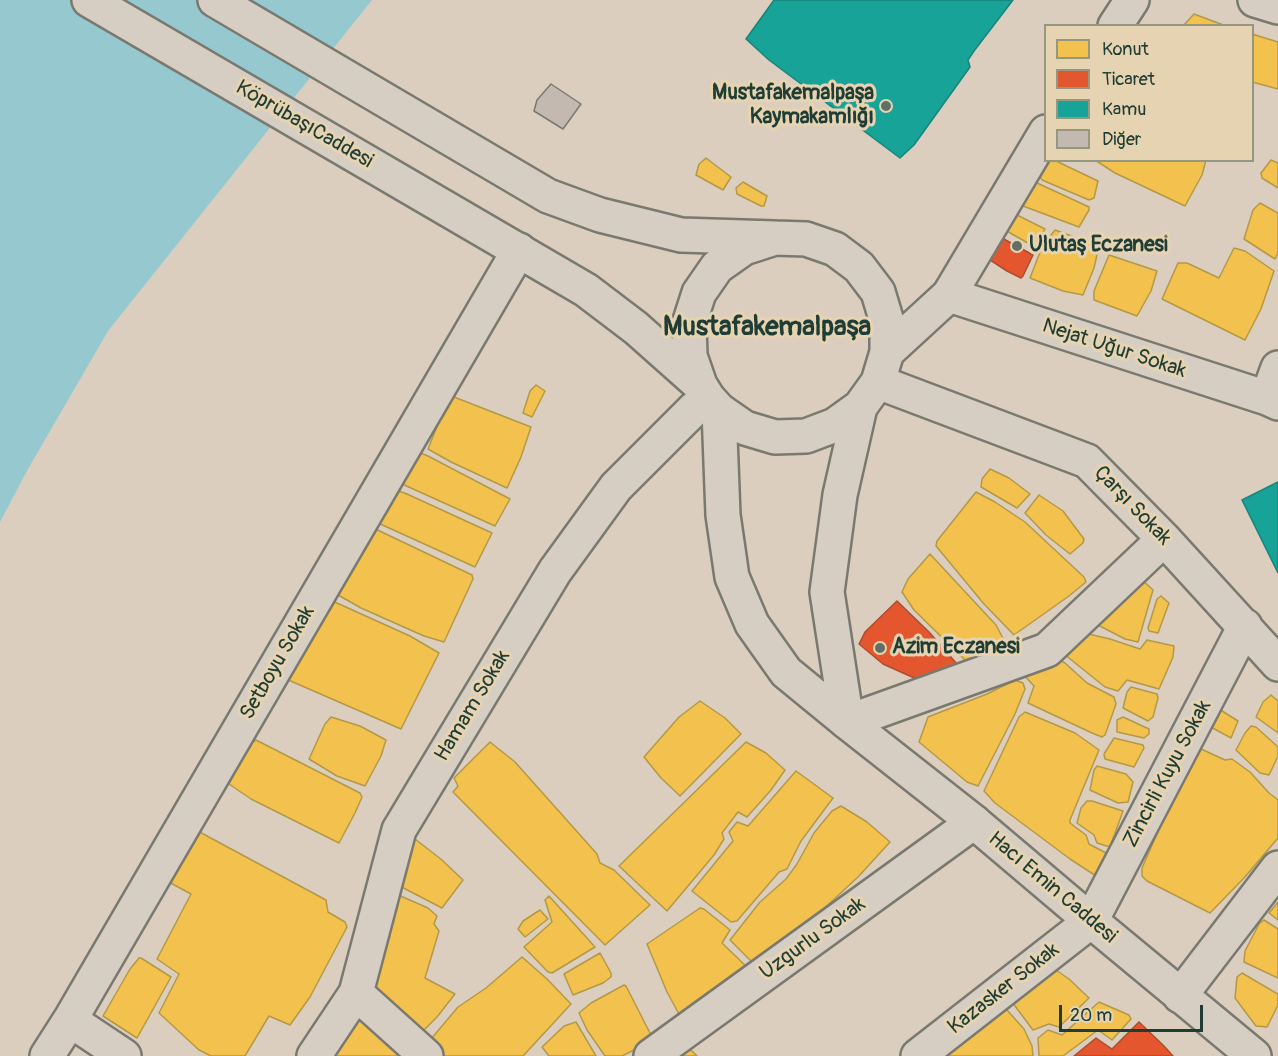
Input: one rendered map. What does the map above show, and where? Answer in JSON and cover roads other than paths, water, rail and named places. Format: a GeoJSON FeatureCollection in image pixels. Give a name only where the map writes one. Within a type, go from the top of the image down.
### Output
{"type":"FeatureCollection","features":[{"type":"Feature","properties":{"kind":"street","name":"KöprübaşıCaddesi"},"geometry":{"type":"LineString","coordinates":[[89,0],[586,290],[636,327],[709,398]]}},
{"type":"Feature","properties":{"kind":"street"},"geometry":{"type":"LineString","coordinates":[[215,0],[548,196],[600,215],[681,235],[806,239],[835,249],[859,267],[878,292],[887,322],[875,380],[840,495],[827,592],[847,722],[1047,650],[1164,538]]}},
{"type":"Feature","properties":{"kind":"street"},"geometry":{"type":"LineString","coordinates":[[1116,24],[1132,0]]}},
{"type":"Feature","properties":{"kind":"street"},"geometry":{"type":"LineString","coordinates":[[1255,0],[1278,7]]}},
{"type":"Feature","properties":{"kind":"street"},"geometry":{"type":"LineString","coordinates":[[775,238],[744,248],[717,267],[699,293],[689,324],[690,356],[709,398],[745,428],[775,437],[806,436],[835,425],[949,296],[1044,135]]}},
{"type":"Feature","properties":{"kind":"street","name":"Setboyu Sokak"},"geometry":{"type":"LineString","coordinates":[[47,1056],[519,250]]}},
{"type":"Feature","properties":{"kind":"street","name":"Nejat Uğur Sokak"},"geometry":{"type":"LineString","coordinates":[[949,296],[1272,400]]}},
{"type":"Feature","properties":{"kind":"street"},"geometry":{"type":"LineString","coordinates":[[1272,400],[1278,368]]}},
{"type":"Feature","properties":{"kind":"street","name":"Çarşı Sokak"},"geometry":{"type":"LineString","coordinates":[[875,380],[1087,461],[1164,538],[1278,664]]}},
{"type":"Feature","properties":{"kind":"street","name":"Hacı Emin Caddesi"},"geometry":{"type":"LineString","coordinates":[[709,398],[732,577],[752,624],[786,672],[974,822],[1254,1056]]}},
{"type":"Feature","properties":{"kind":"street","name":"Hamam Sokak"},"geometry":{"type":"LineString","coordinates":[[314,1056],[356,993],[399,830],[555,571],[616,487],[695,408],[709,398]]}},
{"type":"Feature","properties":{"kind":"street","name":"Zincirli Kuyu Sokak"},"geometry":{"type":"LineString","coordinates":[[1090,921],[1245,626]]}},
{"type":"Feature","properties":{"kind":"street","name":"Uzgurlu Sokak"},"geometry":{"type":"LineString","coordinates":[[651,1056],[974,822]]}},
{"type":"Feature","properties":{"kind":"street"},"geometry":{"type":"LineString","coordinates":[[1180,996],[1278,868]]}},
{"type":"Feature","properties":{"kind":"street","name":"Kazasker Sokak"},"geometry":{"type":"LineString","coordinates":[[918,1056],[1090,921]]}},
{"type":"Feature","properties":{"kind":"street"},"geometry":{"type":"LineString","coordinates":[[356,993],[426,1056]]}},
{"type":"Feature","properties":{"kind":"street"},"geometry":{"type":"LineString","coordinates":[[70,1020],[124,1056]]}},
{"type":"Feature","properties":{"kind":"water"},"geometry":{"type":"Polygon","coordinates":[[[0,0],[372,0],[108,331],[0,522],[0,0]]]}},
{"type":"Feature","properties":{"kind":"place","name":"Mustafakemalpaşa Kaymakamlığı"},"geometry":{"type":"Point","coordinates":[886,106]}},
{"type":"Feature","properties":{"kind":"place","name":"Ulutaş Eczanesi"},"geometry":{"type":"Point","coordinates":[1017,246]}},
{"type":"Feature","properties":{"kind":"place","name":"Azim Eczanesi"},"geometry":{"type":"Point","coordinates":[880,648]}},
{"type":"Feature","properties":{"kind":"district","name":"Mustafakemalpaşa"},"geometry":{"type":"Point","coordinates":[767,328]}}]}
